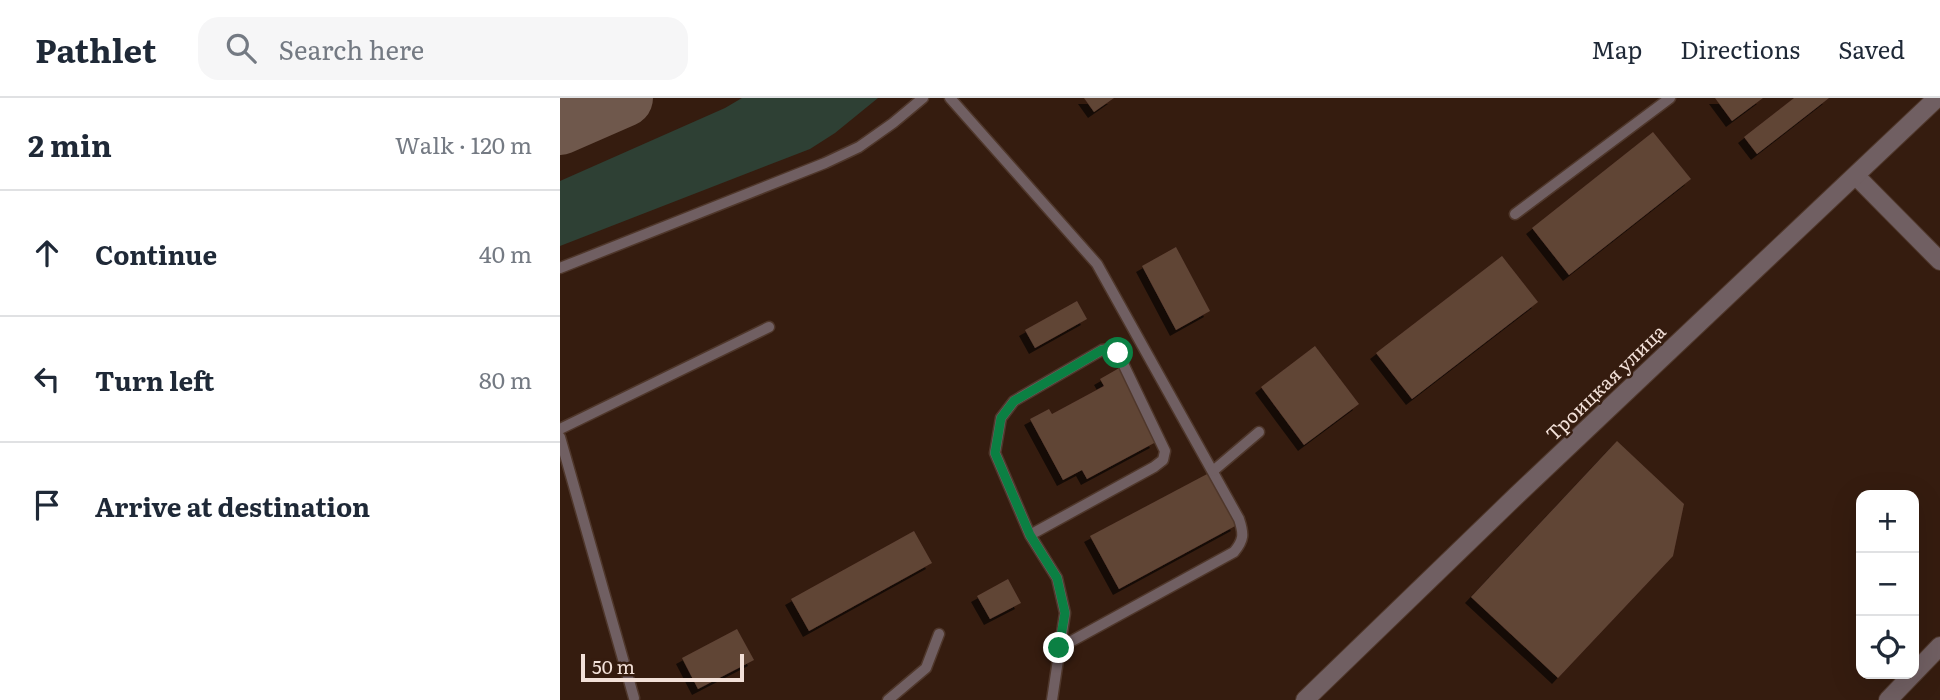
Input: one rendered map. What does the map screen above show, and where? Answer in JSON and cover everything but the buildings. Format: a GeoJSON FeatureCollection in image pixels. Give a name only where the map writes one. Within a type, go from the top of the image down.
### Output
{"type":"FeatureCollection","features":[{"type":"Feature","properties":{"kind":"street","name":"Троицкая улица"},"geometry":{"type":"LineString","coordinates":[[1305,700],[1937,98]]}},
{"type":"Feature","properties":{"kind":"street"},"geometry":{"type":"LineString","coordinates":[[1856,176],[1940,261]]}},
{"type":"Feature","properties":{"kind":"street"},"geometry":{"type":"LineString","coordinates":[[1919,668],[1940,646]]}},
{"type":"Feature","properties":{"kind":"street"},"geometry":{"type":"LineString","coordinates":[[1888,700],[1908,679]]}},
{"type":"Feature","properties":{"kind":"lane"},"geometry":{"type":"LineString","coordinates":[[560,268],[825,163],[859,147],[923,98]]}},
{"type":"Feature","properties":{"kind":"lane"},"geometry":{"type":"LineString","coordinates":[[950,98],[1097,264],[1213,471],[1239,519],[1243,532],[1241,544],[1234,552],[1059,648]]}},
{"type":"Feature","properties":{"kind":"lane"},"geometry":{"type":"LineString","coordinates":[[1515,214],[1670,98]]}},
{"type":"Feature","properties":{"kind":"lane"},"geometry":{"type":"LineString","coordinates":[[560,429],[769,327]]}},
{"type":"Feature","properties":{"kind":"lane"},"geometry":{"type":"LineString","coordinates":[[1030,535],[1163,460],[1165,451],[1118,353],[1110,349],[1102,350],[1014,401],[1001,418],[995,453],[1030,535],[1057,578],[1065,613],[1052,700]]}},
{"type":"Feature","properties":{"kind":"lane"},"geometry":{"type":"LineString","coordinates":[[1213,471],[1259,432]]}},
{"type":"Feature","properties":{"kind":"lane"},"geometry":{"type":"LineString","coordinates":[[560,437],[564,466],[634,698]]}},
{"type":"Feature","properties":{"kind":"lane"},"geometry":{"type":"LineString","coordinates":[[888,700],[926,668],[939,634]]}},
{"type":"Feature","properties":{"kind":"green space"},"geometry":{"type":"Polygon","coordinates":[[[742,98],[878,98],[835,133],[810,149],[560,246],[560,181],[742,98]]]}},
{"type":"Feature","properties":{"kind":"taxiway"},"geometry":{"type":"LineString","coordinates":[[560,126],[624,98]]}},
{"type":"Feature","properties":{"kind":"route"},"geometry":{"type":"LineString","coordinates":[[1059,648],[1065,613],[1057,578],[1030,535],[995,453],[1001,418],[1014,401],[1102,350],[1110,349],[1118,353]]}}]}
